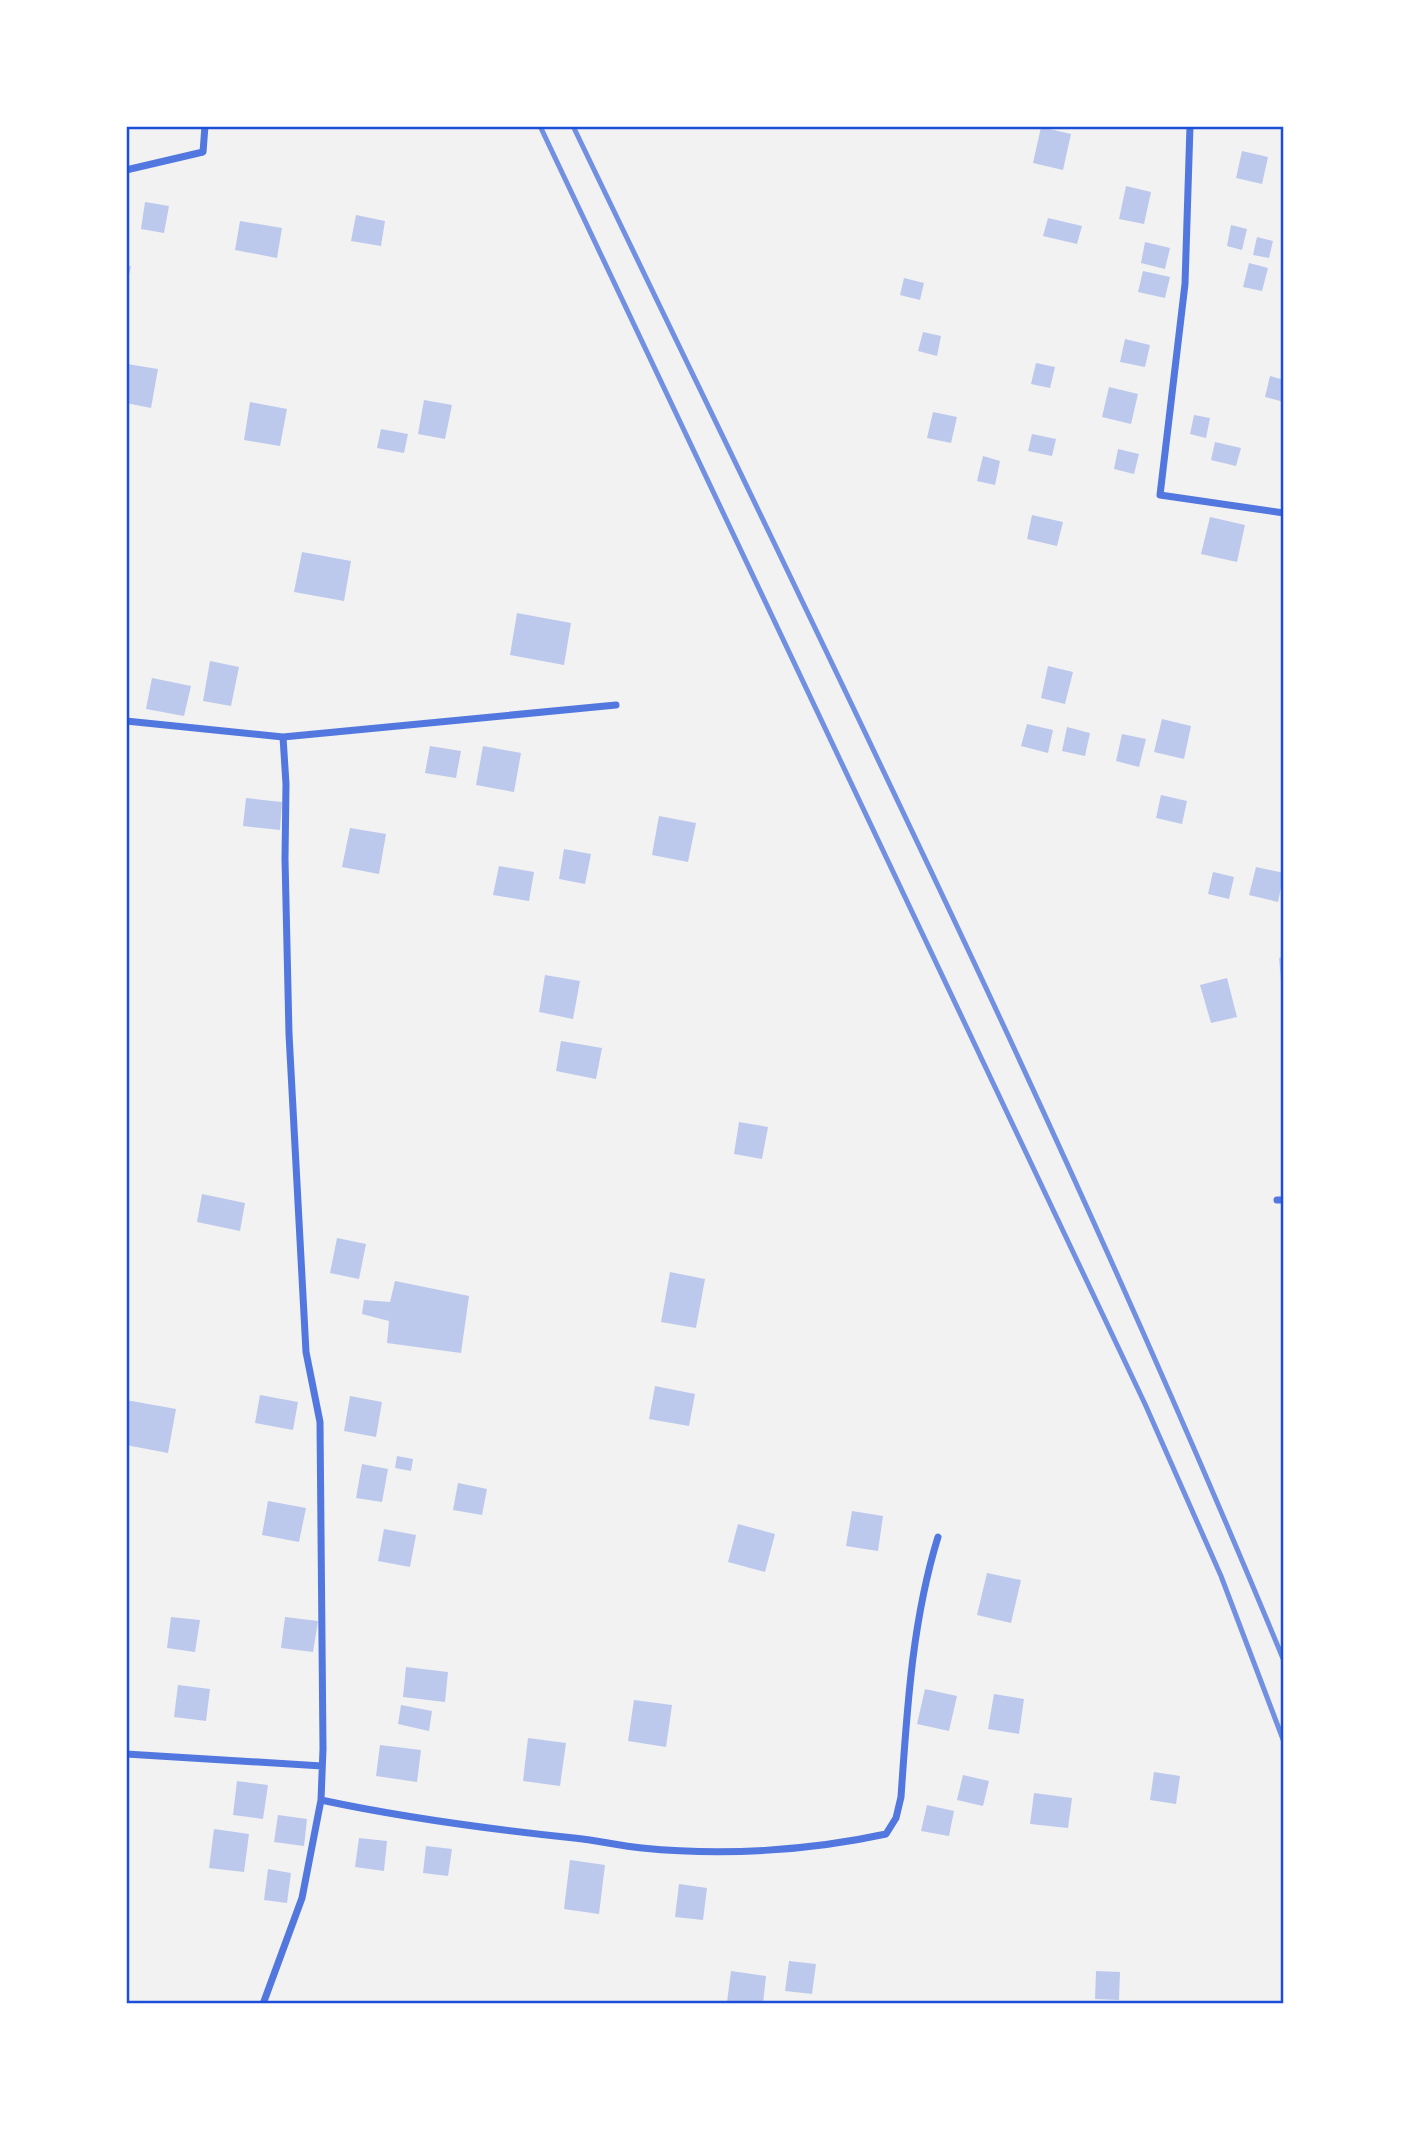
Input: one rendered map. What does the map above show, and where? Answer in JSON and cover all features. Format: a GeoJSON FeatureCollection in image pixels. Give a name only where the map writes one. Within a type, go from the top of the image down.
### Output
{"type":"FeatureCollection","features":[{"type":"Feature","properties":{"kind":"street"},"geometry":{"type":"LineString","coordinates":[[126,170],[203,152],[205,126]]}},
{"type":"Feature","properties":{"kind":"street"},"geometry":{"type":"LineString","coordinates":[[1190,126],[1185,284],[1160,495],[1284,513]]}},
{"type":"Feature","properties":{"kind":"street"},"geometry":{"type":"LineString","coordinates":[[126,721],[283,737],[616,705]]}},
{"type":"Feature","properties":{"kind":"street"},"geometry":{"type":"LineString","coordinates":[[263,2004],[302,1898],[321,1800],[322,1766],[320,1422],[306,1352],[289,1034],[283,737]]}},
{"type":"Feature","properties":{"kind":"street"},"geometry":{"type":"LineString","coordinates":[[321,1800],[397,1816],[642,1848],[768,1849],[857,1840],[886,1833],[896,1818],[901,1797],[913,1656],[937,1537]]}},
{"type":"Feature","properties":{"kind":"street"},"geometry":{"type":"LineString","coordinates":[[126,1754],[322,1766]]}},
{"type":"Feature","properties":{"kind":"building"},"geometry":{"type":"Polygon","coordinates":[[[1041,127],[1071,134],[1063,170],[1033,163],[1041,127]]]}},
{"type":"Feature","properties":{"kind":"building"},"geometry":{"type":"Polygon","coordinates":[[[1242,151],[1268,157],[1262,184],[1236,178],[1242,151]]]}},
{"type":"Feature","properties":{"kind":"building"},"geometry":{"type":"Polygon","coordinates":[[[1126,186],[1151,192],[1144,224],[1119,219],[1126,186]]]}},
{"type":"Feature","properties":{"kind":"building"},"geometry":{"type":"Polygon","coordinates":[[[145,202],[169,206],[164,233],[141,229],[145,202]]]}},
{"type":"Feature","properties":{"kind":"building"},"geometry":{"type":"Polygon","coordinates":[[[356,215],[385,221],[381,246],[351,241],[356,215]]]}},
{"type":"Feature","properties":{"kind":"building"},"geometry":{"type":"Polygon","coordinates":[[[1048,218],[1082,226],[1077,244],[1043,236],[1048,218]]]}},
{"type":"Feature","properties":{"kind":"building"},"geometry":{"type":"Polygon","coordinates":[[[240,221],[282,228],[277,258],[235,250],[240,221]]]}},
{"type":"Feature","properties":{"kind":"building"},"geometry":{"type":"Polygon","coordinates":[[[1231,225],[1247,229],[1242,250],[1227,246],[1231,225]]]}},
{"type":"Feature","properties":{"kind":"building"},"geometry":{"type":"Polygon","coordinates":[[[1257,237],[1273,241],[1269,258],[1253,255],[1257,237]]]}},
{"type":"Feature","properties":{"kind":"building"},"geometry":{"type":"Polygon","coordinates":[[[1145,242],[1170,248],[1165,269],[1141,263],[1145,242]]]}},
{"type":"Feature","properties":{"kind":"building"},"geometry":{"type":"Polygon","coordinates":[[[1249,263],[1268,268],[1262,291],[1243,287],[1249,263]]]}},
{"type":"Feature","properties":{"kind":"building"},"geometry":{"type":"Polygon","coordinates":[[[126,266],[131,266],[127,284],[126,284],[126,266]]]}},
{"type":"Feature","properties":{"kind":"building"},"geometry":{"type":"Polygon","coordinates":[[[1143,271],[1170,277],[1165,298],[1138,292],[1143,271]]]}},
{"type":"Feature","properties":{"kind":"building"},"geometry":{"type":"Polygon","coordinates":[[[904,278],[924,283],[920,300],[900,295],[904,278]]]}},
{"type":"Feature","properties":{"kind":"building"},"geometry":{"type":"Polygon","coordinates":[[[923,332],[941,336],[937,356],[918,351],[923,332]]]}},
{"type":"Feature","properties":{"kind":"building"},"geometry":{"type":"Polygon","coordinates":[[[1125,339],[1150,345],[1145,367],[1120,362],[1125,339]]]}},
{"type":"Feature","properties":{"kind":"building"},"geometry":{"type":"Polygon","coordinates":[[[1036,363],[1055,367],[1050,388],[1031,384],[1036,363]]]}},
{"type":"Feature","properties":{"kind":"building"},"geometry":{"type":"Polygon","coordinates":[[[127,364],[158,369],[151,408],[126,403],[127,364]]]}},
{"type":"Feature","properties":{"kind":"building"},"geometry":{"type":"Polygon","coordinates":[[[1270,376],[1284,380],[1284,402],[1265,397],[1270,376]]]}},
{"type":"Feature","properties":{"kind":"building"},"geometry":{"type":"Polygon","coordinates":[[[1109,387],[1138,394],[1131,424],[1102,417],[1109,387]]]}},
{"type":"Feature","properties":{"kind":"building"},"geometry":{"type":"Polygon","coordinates":[[[424,400],[452,405],[445,439],[418,434],[424,400]]]}},
{"type":"Feature","properties":{"kind":"building"},"geometry":{"type":"Polygon","coordinates":[[[250,402],[287,409],[280,446],[244,440],[250,402]]]}},
{"type":"Feature","properties":{"kind":"building"},"geometry":{"type":"Polygon","coordinates":[[[933,412],[957,417],[951,443],[927,438],[933,412]]]}},
{"type":"Feature","properties":{"kind":"building"},"geometry":{"type":"Polygon","coordinates":[[[1194,415],[1210,418],[1206,438],[1190,434],[1194,415]]]}},
{"type":"Feature","properties":{"kind":"building"},"geometry":{"type":"Polygon","coordinates":[[[381,429],[408,434],[404,453],[377,448],[381,429]]]}},
{"type":"Feature","properties":{"kind":"building"},"geometry":{"type":"Polygon","coordinates":[[[1032,434],[1056,439],[1052,456],[1028,451],[1032,434]]]}},
{"type":"Feature","properties":{"kind":"building"},"geometry":{"type":"Polygon","coordinates":[[[1215,442],[1241,448],[1236,466],[1211,460],[1215,442]]]}},
{"type":"Feature","properties":{"kind":"building"},"geometry":{"type":"Polygon","coordinates":[[[1118,449],[1139,454],[1134,474],[1114,469],[1118,449]]]}},
{"type":"Feature","properties":{"kind":"building"},"geometry":{"type":"Polygon","coordinates":[[[983,456],[1000,461],[995,485],[977,481],[983,456]]]}},
{"type":"Feature","properties":{"kind":"building"},"geometry":{"type":"Polygon","coordinates":[[[1032,515],[1063,522],[1057,546],[1027,539],[1032,515]]]}},
{"type":"Feature","properties":{"kind":"building"},"geometry":{"type":"Polygon","coordinates":[[[1210,517],[1245,525],[1237,562],[1201,554],[1210,517]]]}},
{"type":"Feature","properties":{"kind":"building"},"geometry":{"type":"Polygon","coordinates":[[[302,552],[351,561],[344,601],[294,592],[302,552]]]}},
{"type":"Feature","properties":{"kind":"building"},"geometry":{"type":"Polygon","coordinates":[[[517,613],[571,623],[564,665],[510,655],[517,613]]]}},
{"type":"Feature","properties":{"kind":"building"},"geometry":{"type":"Polygon","coordinates":[[[210,661],[239,667],[231,706],[203,701],[210,661]]]}},
{"type":"Feature","properties":{"kind":"building"},"geometry":{"type":"Polygon","coordinates":[[[1048,666],[1073,672],[1065,704],[1041,698],[1048,666]]]}},
{"type":"Feature","properties":{"kind":"building"},"geometry":{"type":"Polygon","coordinates":[[[152,678],[191,686],[184,716],[146,709],[152,678]]]}},
{"type":"Feature","properties":{"kind":"building"},"geometry":{"type":"Polygon","coordinates":[[[1162,719],[1191,726],[1184,759],[1154,752],[1162,719]]]}},
{"type":"Feature","properties":{"kind":"building"},"geometry":{"type":"Polygon","coordinates":[[[1027,724],[1053,730],[1048,753],[1021,746],[1027,724]]]}},
{"type":"Feature","properties":{"kind":"building"},"geometry":{"type":"Polygon","coordinates":[[[1067,727],[1090,733],[1085,756],[1062,751],[1067,727]]]}},
{"type":"Feature","properties":{"kind":"building"},"geometry":{"type":"Polygon","coordinates":[[[1122,734],[1146,739],[1139,767],[1116,761],[1122,734]]]}},
{"type":"Feature","properties":{"kind":"building"},"geometry":{"type":"Polygon","coordinates":[[[430,746],[461,751],[456,778],[425,773],[430,746]]]}},
{"type":"Feature","properties":{"kind":"building"},"geometry":{"type":"Polygon","coordinates":[[[483,746],[521,753],[514,792],[476,785],[483,746]]]}},
{"type":"Feature","properties":{"kind":"building"},"geometry":{"type":"Polygon","coordinates":[[[1161,795],[1187,801],[1182,824],[1156,818],[1161,795]]]}},
{"type":"Feature","properties":{"kind":"building"},"geometry":{"type":"Polygon","coordinates":[[[246,798],[282,802],[280,830],[243,826],[246,798]]]}},
{"type":"Feature","properties":{"kind":"building"},"geometry":{"type":"Polygon","coordinates":[[[659,816],[696,823],[688,862],[652,855],[659,816]]]}},
{"type":"Feature","properties":{"kind":"building"},"geometry":{"type":"Polygon","coordinates":[[[350,828],[386,834],[379,874],[342,867],[350,828]]]}},
{"type":"Feature","properties":{"kind":"building"},"geometry":{"type":"Polygon","coordinates":[[[564,849],[591,854],[585,884],[559,879],[564,849]]]}},
{"type":"Feature","properties":{"kind":"building"},"geometry":{"type":"Polygon","coordinates":[[[499,866],[534,872],[529,901],[493,895],[499,866]]]}},
{"type":"Feature","properties":{"kind":"building"},"geometry":{"type":"Polygon","coordinates":[[[1256,867],[1284,873],[1278,902],[1249,895],[1256,867]]]}},
{"type":"Feature","properties":{"kind":"building"},"geometry":{"type":"Polygon","coordinates":[[[1213,872],[1234,877],[1229,899],[1208,894],[1213,872]]]}},
{"type":"Feature","properties":{"kind":"building"},"geometry":{"type":"Polygon","coordinates":[[[1284,957],[1284,992],[1282,992],[1279,958],[1284,957]]]}},
{"type":"Feature","properties":{"kind":"building"},"geometry":{"type":"Polygon","coordinates":[[[545,975],[580,981],[573,1019],[539,1012],[545,975]]]}},
{"type":"Feature","properties":{"kind":"building"},"geometry":{"type":"Polygon","coordinates":[[[1227,978],[1237,1017],[1211,1023],[1200,985],[1227,978]]]}},
{"type":"Feature","properties":{"kind":"building"},"geometry":{"type":"Polygon","coordinates":[[[561,1041],[602,1048],[596,1079],[556,1071],[561,1041]]]}},
{"type":"Feature","properties":{"kind":"building"},"geometry":{"type":"Polygon","coordinates":[[[739,1122],[768,1127],[762,1159],[734,1154],[739,1122]]]}},
{"type":"Feature","properties":{"kind":"building"},"geometry":{"type":"Polygon","coordinates":[[[202,1194],[245,1203],[240,1231],[197,1222],[202,1194]]]}},
{"type":"Feature","properties":{"kind":"building"},"geometry":{"type":"Polygon","coordinates":[[[337,1238],[366,1244],[359,1279],[330,1273],[337,1238]]]}},
{"type":"Feature","properties":{"kind":"building"},"geometry":{"type":"Polygon","coordinates":[[[670,1272],[705,1279],[696,1328],[661,1322],[670,1272]]]}},
{"type":"Feature","properties":{"kind":"building"},"geometry":{"type":"Polygon","coordinates":[[[395,1281],[469,1296],[461,1353],[387,1343],[389,1321],[362,1314],[364,1300],[390,1302],[395,1281]]]}},
{"type":"Feature","properties":{"kind":"building"},"geometry":{"type":"Polygon","coordinates":[[[655,1386],[695,1394],[689,1426],[649,1419],[655,1386]]]}},
{"type":"Feature","properties":{"kind":"building"},"geometry":{"type":"Polygon","coordinates":[[[260,1395],[298,1402],[293,1430],[255,1423],[260,1395]]]}},
{"type":"Feature","properties":{"kind":"building"},"geometry":{"type":"Polygon","coordinates":[[[350,1396],[382,1402],[376,1437],[344,1431],[350,1396]]]}},
{"type":"Feature","properties":{"kind":"building"},"geometry":{"type":"Polygon","coordinates":[[[126,1400],[176,1409],[168,1453],[126,1445],[126,1400]]]}},
{"type":"Feature","properties":{"kind":"building"},"geometry":{"type":"Polygon","coordinates":[[[397,1456],[413,1459],[411,1471],[395,1468],[397,1456]]]}},
{"type":"Feature","properties":{"kind":"building"},"geometry":{"type":"Polygon","coordinates":[[[362,1464],[388,1469],[382,1502],[356,1498],[362,1464]]]}},
{"type":"Feature","properties":{"kind":"building"},"geometry":{"type":"Polygon","coordinates":[[[458,1483],[487,1489],[482,1515],[453,1510],[458,1483]]]}},
{"type":"Feature","properties":{"kind":"building"},"geometry":{"type":"Polygon","coordinates":[[[268,1501],[306,1508],[299,1542],[262,1535],[268,1501]]]}},
{"type":"Feature","properties":{"kind":"building"},"geometry":{"type":"Polygon","coordinates":[[[852,1511],[883,1516],[878,1551],[846,1546],[852,1511]]]}},
{"type":"Feature","properties":{"kind":"building"},"geometry":{"type":"Polygon","coordinates":[[[738,1524],[775,1534],[765,1572],[728,1562],[738,1524]]]}},
{"type":"Feature","properties":{"kind":"building"},"geometry":{"type":"Polygon","coordinates":[[[384,1529],[416,1535],[410,1567],[378,1561],[384,1529]]]}},
{"type":"Feature","properties":{"kind":"building"},"geometry":{"type":"Polygon","coordinates":[[[987,1573],[1021,1580],[1011,1623],[977,1615],[987,1573]]]}},
{"type":"Feature","properties":{"kind":"building"},"geometry":{"type":"Polygon","coordinates":[[[171,1617],[200,1620],[195,1652],[167,1648],[171,1617]]]}},
{"type":"Feature","properties":{"kind":"building"},"geometry":{"type":"Polygon","coordinates":[[[285,1617],[318,1621],[313,1652],[281,1648],[285,1617]]]}},
{"type":"Feature","properties":{"kind":"building"},"geometry":{"type":"Polygon","coordinates":[[[406,1667],[448,1672],[445,1702],[403,1697],[406,1667]]]}},
{"type":"Feature","properties":{"kind":"building"},"geometry":{"type":"Polygon","coordinates":[[[178,1685],[210,1689],[206,1721],[174,1717],[178,1685]]]}},
{"type":"Feature","properties":{"kind":"building"},"geometry":{"type":"Polygon","coordinates":[[[925,1689],[957,1696],[949,1731],[917,1724],[925,1689]]]}},
{"type":"Feature","properties":{"kind":"building"},"geometry":{"type":"Polygon","coordinates":[[[994,1694],[1024,1699],[1019,1734],[988,1729],[994,1694]]]}},
{"type":"Feature","properties":{"kind":"building"},"geometry":{"type":"Polygon","coordinates":[[[634,1700],[672,1705],[666,1747],[628,1741],[634,1700]]]}},
{"type":"Feature","properties":{"kind":"building"},"geometry":{"type":"Polygon","coordinates":[[[401,1705],[432,1711],[429,1731],[398,1724],[401,1705]]]}},
{"type":"Feature","properties":{"kind":"building"},"geometry":{"type":"Polygon","coordinates":[[[528,1738],[566,1743],[560,1786],[523,1781],[528,1738]]]}},
{"type":"Feature","properties":{"kind":"building"},"geometry":{"type":"Polygon","coordinates":[[[380,1745],[421,1750],[417,1782],[376,1776],[380,1745]]]}},
{"type":"Feature","properties":{"kind":"building"},"geometry":{"type":"Polygon","coordinates":[[[1154,1772],[1180,1776],[1176,1804],[1150,1800],[1154,1772]]]}},
{"type":"Feature","properties":{"kind":"building"},"geometry":{"type":"Polygon","coordinates":[[[963,1775],[989,1781],[983,1806],[957,1800],[963,1775]]]}},
{"type":"Feature","properties":{"kind":"building"},"geometry":{"type":"Polygon","coordinates":[[[237,1781],[268,1785],[263,1819],[233,1815],[237,1781]]]}},
{"type":"Feature","properties":{"kind":"building"},"geometry":{"type":"Polygon","coordinates":[[[1034,1793],[1072,1798],[1068,1828],[1030,1824],[1034,1793]]]}},
{"type":"Feature","properties":{"kind":"building"},"geometry":{"type":"Polygon","coordinates":[[[927,1805],[954,1811],[949,1836],[921,1831],[927,1805]]]}},
{"type":"Feature","properties":{"kind":"building"},"geometry":{"type":"Polygon","coordinates":[[[278,1815],[307,1819],[304,1846],[274,1842],[278,1815]]]}},
{"type":"Feature","properties":{"kind":"building"},"geometry":{"type":"Polygon","coordinates":[[[214,1829],[249,1834],[244,1872],[209,1868],[214,1829]]]}},
{"type":"Feature","properties":{"kind":"building"},"geometry":{"type":"Polygon","coordinates":[[[359,1838],[387,1841],[384,1871],[355,1867],[359,1838]]]}},
{"type":"Feature","properties":{"kind":"building"},"geometry":{"type":"Polygon","coordinates":[[[426,1846],[452,1849],[448,1876],[423,1873],[426,1846]]]}},
{"type":"Feature","properties":{"kind":"building"},"geometry":{"type":"Polygon","coordinates":[[[570,1860],[605,1865],[599,1914],[564,1909],[570,1860]]]}},
{"type":"Feature","properties":{"kind":"building"},"geometry":{"type":"Polygon","coordinates":[[[268,1869],[291,1873],[287,1903],[264,1900],[268,1869]]]}},
{"type":"Feature","properties":{"kind":"building"},"geometry":{"type":"Polygon","coordinates":[[[679,1884],[707,1888],[703,1920],[675,1917],[679,1884]]]}},
{"type":"Feature","properties":{"kind":"building"},"geometry":{"type":"Polygon","coordinates":[[[789,1961],[816,1964],[812,1994],[785,1991],[789,1961]]]}},
{"type":"Feature","properties":{"kind":"building"},"geometry":{"type":"Polygon","coordinates":[[[731,1971],[766,1976],[763,2004],[727,2002],[731,1971]]]}},
{"type":"Feature","properties":{"kind":"building"},"geometry":{"type":"Polygon","coordinates":[[[1096,1971],[1120,1972],[1119,2000],[1095,1999],[1096,1971]]]}},
{"type":"Feature","properties":{"kind":"railway"},"geometry":{"type":"LineString","coordinates":[[540,126],[1145,1404],[1221,1576],[1284,1742]]}},
{"type":"Feature","properties":{"kind":"railway"},"geometry":{"type":"LineString","coordinates":[[573,126],[849,698],[1029,1080],[1202,1466],[1284,1661]]}}]}
